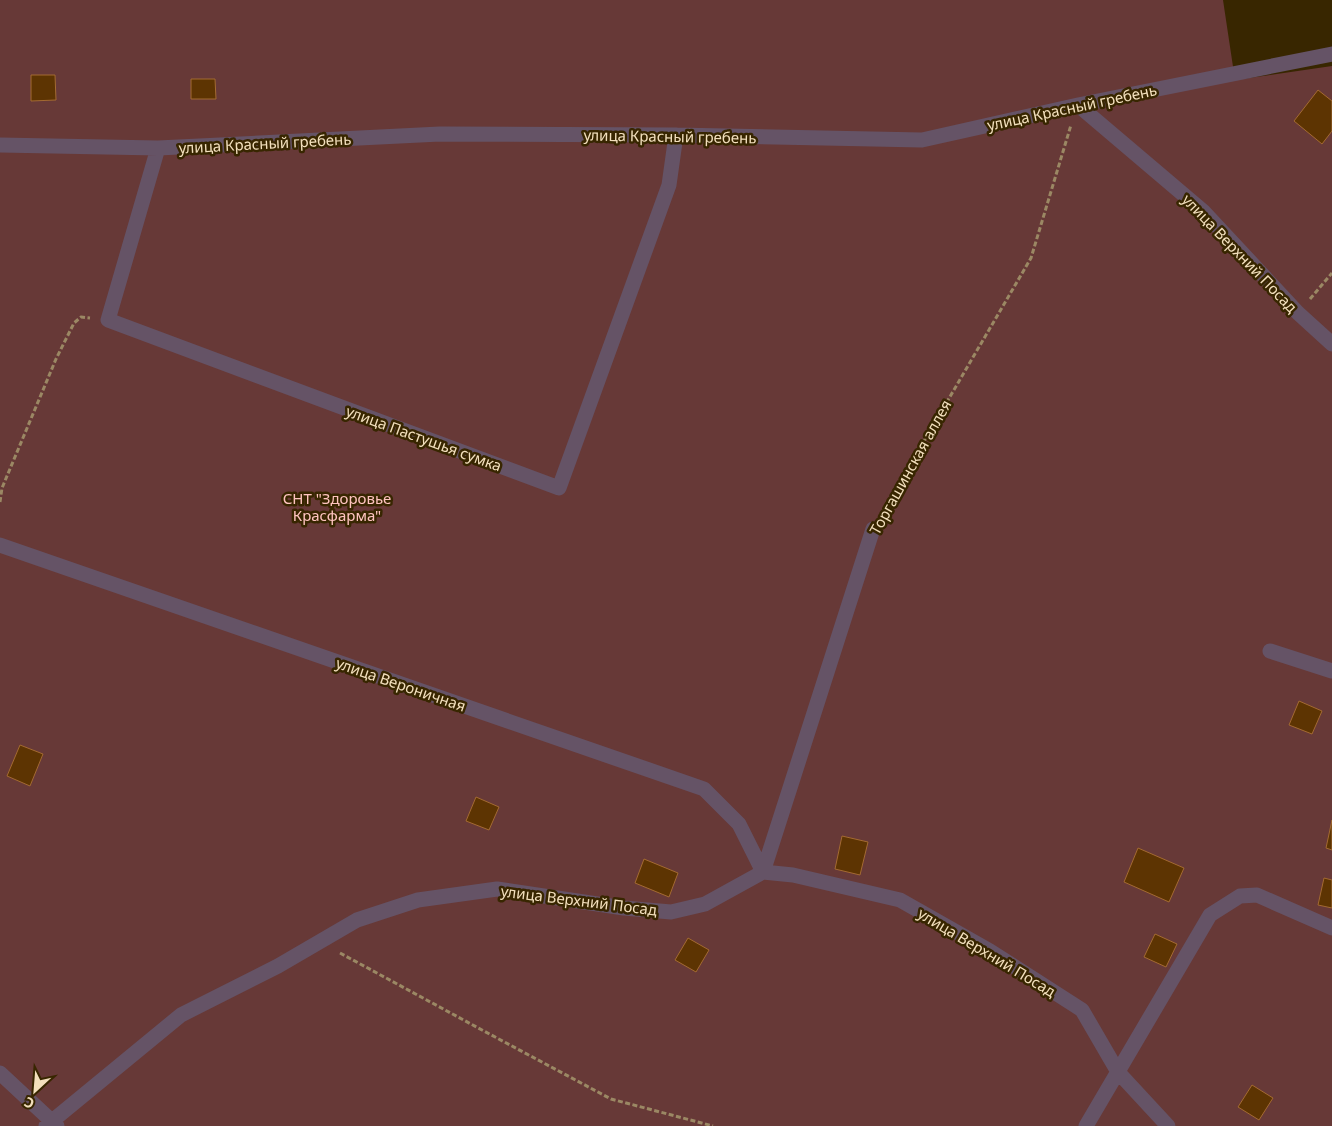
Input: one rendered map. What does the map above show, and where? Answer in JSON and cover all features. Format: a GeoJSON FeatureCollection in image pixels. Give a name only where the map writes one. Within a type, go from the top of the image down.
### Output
{"type":"FeatureCollection","features":[{"type":"Feature","properties":{"kind":"street","name":"улица Красный гребень"},"geometry":{"type":"LineString","coordinates":[[0,145],[158,148],[440,134],[676,135],[922,140],[1078,105],[1332,54]]}},
{"type":"Feature","properties":{"kind":"street","name":"улица Верхний Посад"},"geometry":{"type":"LineString","coordinates":[[1078,105],[1204,212],[1298,313],[1332,344]]}},
{"type":"Feature","properties":{"kind":"street","name":"улица Пастушья сумка"},"geometry":{"type":"LineString","coordinates":[[108,320],[559,488],[669,185],[676,135]]}},
{"type":"Feature","properties":{"kind":"street"},"geometry":{"type":"LineString","coordinates":[[108,320],[158,148]]}},
{"type":"Feature","properties":{"kind":"street","name":"Торгашинская аллея"},"geometry":{"type":"LineString","coordinates":[[763,872],[873,529]]}},
{"type":"Feature","properties":{"kind":"street","name":"улица Вероничная"},"geometry":{"type":"LineString","coordinates":[[0,545],[704,789],[739,824],[763,872]]}},
{"type":"Feature","properties":{"kind":"street"},"geometry":{"type":"LineString","coordinates":[[1270,651],[1332,671]]}},
{"type":"Feature","properties":{"kind":"street","name":"улица Верхний Посад"},"geometry":{"type":"LineString","coordinates":[[52,1124],[181,1015],[278,966],[357,920],[418,900],[497,889],[624,908],[671,912],[704,904],[763,872],[793,875],[900,900],[990,951],[1082,1010],[1118,1072],[1168,1126]]}},
{"type":"Feature","properties":{"kind":"street"},"geometry":{"type":"LineString","coordinates":[[1086,1126],[1210,915],[1240,896],[1257,895],[1332,928]]}},
{"type":"Feature","properties":{"kind":"street"},"geometry":{"type":"LineString","coordinates":[[0,1073],[52,1124]]}},
{"type":"Feature","properties":{"kind":"path","name":"Торгашинская аллея"},"geometry":{"type":"LineString","coordinates":[[873,529],[1031,258],[1078,105]]}},
{"type":"Feature","properties":{"kind":"path"},"geometry":{"type":"LineString","coordinates":[[1298,313],[1332,273]]}},
{"type":"Feature","properties":{"kind":"path"},"geometry":{"type":"LineString","coordinates":[[0,502],[2,488],[56,359],[74,323],[81,317],[108,320]]}},
{"type":"Feature","properties":{"kind":"path"},"geometry":{"type":"LineString","coordinates":[[320,941],[611,1099],[713,1126]]}},
{"type":"Feature","properties":{"kind":"green space","name":"СНТ \"Здоровье Красфарма\""},"geometry":{"type":"Polygon","coordinates":[[[0,0],[1223,0],[1235,80],[1332,66],[1332,1126],[0,1126],[0,0]]]}},
{"type":"Feature","properties":{"kind":"building"},"geometry":{"type":"Polygon","coordinates":[[[31,75],[55,75],[56,100],[31,101],[31,75]]]}},
{"type":"Feature","properties":{"kind":"building"},"geometry":{"type":"Polygon","coordinates":[[[191,79],[215,79],[216,99],[191,99],[191,79]]]}},
{"type":"Feature","properties":{"kind":"building"},"geometry":{"type":"Polygon","coordinates":[[[1318,90],[1332,101],[1332,131],[1322,144],[1294,121],[1318,90]]]}},
{"type":"Feature","properties":{"kind":"building"},"geometry":{"type":"Polygon","coordinates":[[[1299,701],[1322,711],[1312,734],[1289,725],[1299,701]]]}},
{"type":"Feature","properties":{"kind":"building"},"geometry":{"type":"Polygon","coordinates":[[[20,745],[43,754],[30,786],[7,776],[20,745]]]}},
{"type":"Feature","properties":{"kind":"building"},"geometry":{"type":"Polygon","coordinates":[[[476,797],[499,807],[489,830],[466,821],[476,797]]]}},
{"type":"Feature","properties":{"kind":"building"},"geometry":{"type":"Polygon","coordinates":[[[1332,820],[1332,850],[1326,848],[1332,820]]]}},
{"type":"Feature","properties":{"kind":"building"},"geometry":{"type":"Polygon","coordinates":[[[842,836],[868,842],[860,875],[835,869],[842,836]]]}},
{"type":"Feature","properties":{"kind":"building"},"geometry":{"type":"Polygon","coordinates":[[[1138,848],[1184,868],[1169,902],[1124,882],[1138,848]]]}},
{"type":"Feature","properties":{"kind":"building"},"geometry":{"type":"Polygon","coordinates":[[[644,859],[678,873],[669,897],[635,883],[644,859]]]}},
{"type":"Feature","properties":{"kind":"building"},"geometry":{"type":"Polygon","coordinates":[[[1324,878],[1332,880],[1332,908],[1318,905],[1324,878]]]}},
{"type":"Feature","properties":{"kind":"building"},"geometry":{"type":"Polygon","coordinates":[[[1155,934],[1177,944],[1166,967],[1144,957],[1155,934]]]}},
{"type":"Feature","properties":{"kind":"building"},"geometry":{"type":"Polygon","coordinates":[[[688,938],[709,950],[696,972],[675,960],[688,938]]]}},
{"type":"Feature","properties":{"kind":"building"},"geometry":{"type":"Polygon","coordinates":[[[1252,1085],[1273,1098],[1259,1120],[1238,1107],[1252,1085]]]}}]}
